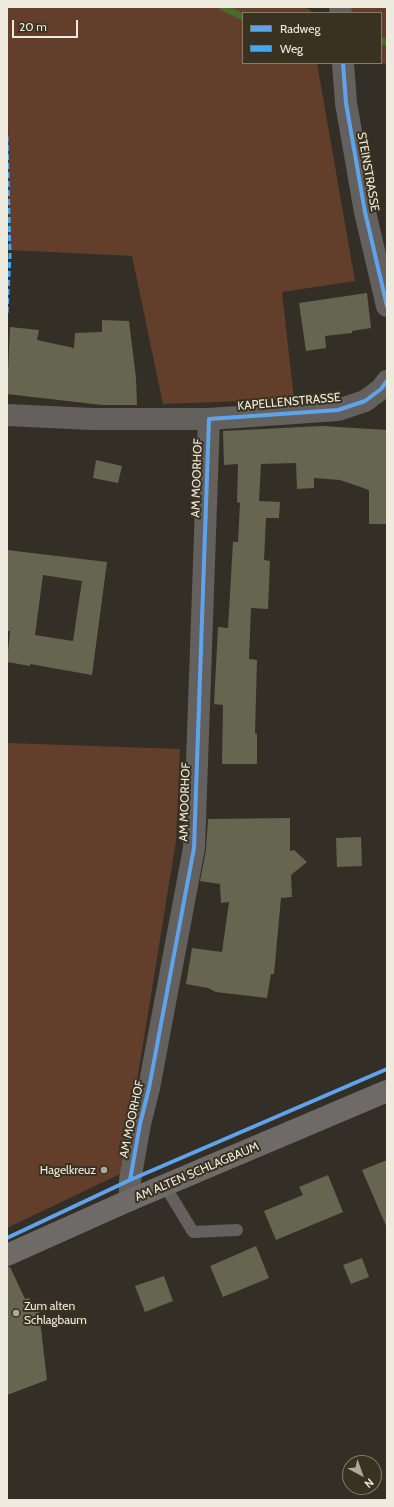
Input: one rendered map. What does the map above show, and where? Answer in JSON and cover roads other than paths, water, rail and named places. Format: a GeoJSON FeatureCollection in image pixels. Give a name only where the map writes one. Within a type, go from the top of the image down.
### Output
{"type":"FeatureCollection","features":[{"type":"Feature","properties":{"kind":"main road","name":"AM ALTEN SCHLAGBAUM"},"geometry":{"type":"LineString","coordinates":[[7,1255],[130,1200],[387,1091]]}},
{"type":"Feature","properties":{"kind":"street","name":"STEINSTRASSE"},"geometry":{"type":"LineString","coordinates":[[343,64],[346,103],[365,212],[387,306]]}},
{"type":"Feature","properties":{"kind":"street","name":"KAPELLENSTRASSE"},"geometry":{"type":"LineString","coordinates":[[7,414],[92,419],[209,419],[338,410],[365,401],[381,390],[387,381]]}},
{"type":"Feature","properties":{"kind":"street","name":"AM MOORHOF"},"geometry":{"type":"LineString","coordinates":[[130,1200],[130,1180],[149,1088],[194,848],[209,419]]}},
{"type":"Feature","properties":{"kind":"lane"},"geometry":{"type":"LineString","coordinates":[[165,1186],[193,1232],[237,1230]]}},
{"type":"Feature","properties":{"kind":"waterway"},"geometry":{"type":"LineString","coordinates":[[223,7],[242,16]]}},
{"type":"Feature","properties":{"kind":"waterway"},"geometry":{"type":"LineString","coordinates":[[382,41],[387,43]]}},
{"type":"Feature","properties":{"kind":"place","name":"Hagelkreuz"},"geometry":{"type":"Point","coordinates":[104,1170]}},
{"type":"Feature","properties":{"kind":"place","name":"Zum alten Schlagbaum"},"geometry":{"type":"Point","coordinates":[16,1313]}}]}
